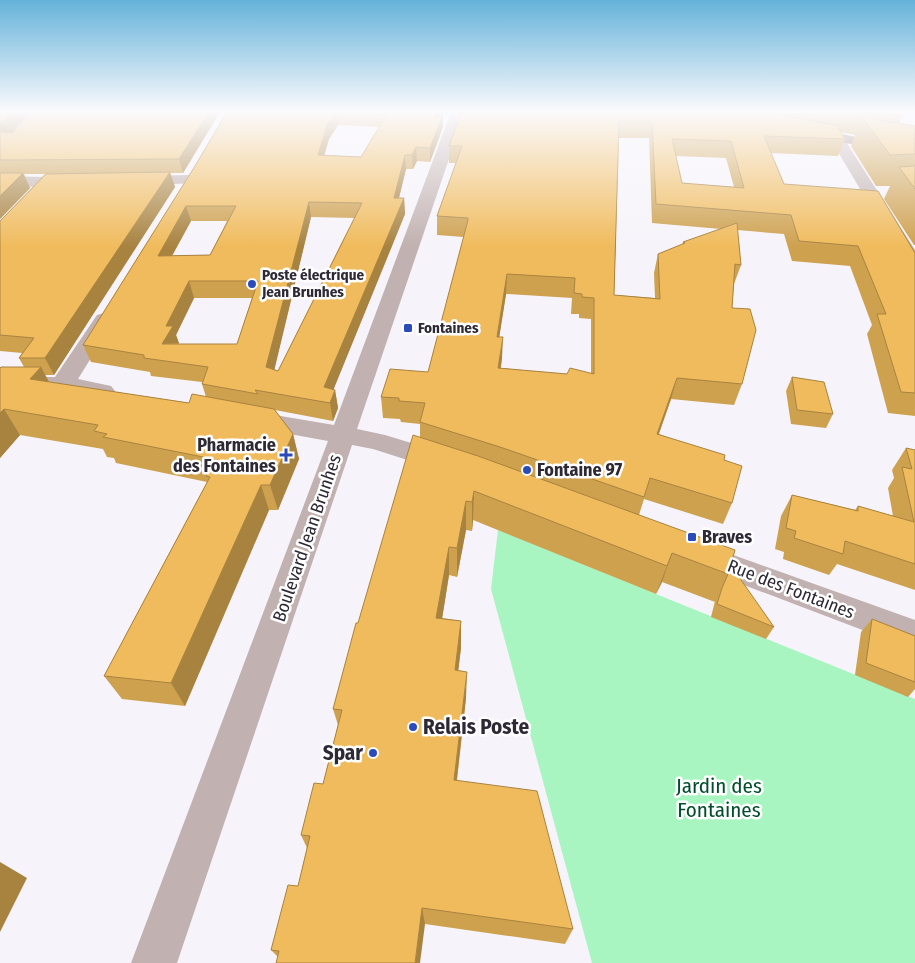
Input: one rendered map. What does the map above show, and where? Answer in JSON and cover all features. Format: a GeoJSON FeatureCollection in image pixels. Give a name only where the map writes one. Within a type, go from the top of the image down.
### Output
{"type":"FeatureCollection","features":[{"type":"Feature","properties":{"kind":"street","name":"Boulevard Jean Brunhes"},"geometry":{"type":"LineString","coordinates":[[154,963],[442,157]]}},
{"type":"Feature","properties":{"kind":"street"},"geometry":{"type":"LineString","coordinates":[[848,157],[859,178],[878,193],[915,265]]}},
{"type":"Feature","properties":{"kind":"street"},"geometry":{"type":"LineString","coordinates":[[179,197],[199,163]]}},
{"type":"Feature","properties":{"kind":"street"},"geometry":{"type":"LineString","coordinates":[[123,181],[189,180]]}},
{"type":"Feature","properties":{"kind":"street"},"geometry":{"type":"LineString","coordinates":[[0,181],[66,182]]}},
{"type":"Feature","properties":{"kind":"street"},"geometry":{"type":"LineString","coordinates":[[34,196],[47,182]]}},
{"type":"Feature","properties":{"kind":"street"},"geometry":{"type":"LineString","coordinates":[[62,384],[112,306]]}},
{"type":"Feature","properties":{"kind":"street"},"geometry":{"type":"LineString","coordinates":[[0,384],[62,384],[120,394]]}},
{"type":"Feature","properties":{"kind":"street"},"geometry":{"type":"LineString","coordinates":[[226,414],[392,445],[471,472]]}},
{"type":"Feature","properties":{"kind":"street","name":"Rue des Fontaines"},"geometry":{"type":"LineString","coordinates":[[674,545],[915,636]]}},
{"type":"Feature","properties":{"kind":"green space","name":"Jardin des Fontaines"},"geometry":{"type":"Polygon","coordinates":[[[498,530],[915,699],[915,963],[592,963],[491,589],[498,530]]]}},
{"type":"Feature","properties":{"kind":"building"},"geometry":{"type":"Polygon","coordinates":[[[0,157],[180,157],[179,159],[0,160],[0,157]]]}},
{"type":"Feature","properties":{"kind":"building"},"geometry":{"type":"Polygon","coordinates":[[[200,157],[405,157],[394,198],[404,198],[324,387],[335,390],[330,403],[255,390],[258,394],[202,384],[208,367],[144,358],[144,355],[83,345],[200,157]],[[309,202],[266,367],[278,371],[362,203],[309,202]],[[186,206],[158,256],[210,255],[236,206],[186,206]],[[189,281],[166,326],[173,326],[162,344],[237,344],[258,281],[189,281]]]}},
{"type":"Feature","properties":{"kind":"building"},"geometry":{"type":"Polygon","coordinates":[[[458,157],[618,157],[614,295],[660,299],[658,254],[685,243],[683,242],[737,223],[741,265],[735,264],[732,308],[750,309],[756,330],[742,384],[677,378],[657,434],[725,455],[724,460],[742,466],[732,503],[650,478],[644,497],[500,447],[420,422],[425,403],[399,401],[399,398],[381,397],[390,369],[428,372],[468,220],[468,218],[437,216],[458,157]],[[507,274],[497,337],[503,337],[498,368],[567,374],[570,368],[594,374],[594,298],[582,297],[582,294],[574,293],[575,278],[507,274]]]}},
{"type":"Feature","properties":{"kind":"building"},"geometry":{"type":"Polygon","coordinates":[[[654,157],[676,157],[682,183],[744,188],[735,157],[773,157],[784,184],[878,191],[915,253],[915,393],[901,392],[877,314],[886,314],[858,246],[799,241],[791,215],[656,204],[654,157]]]}},
{"type":"Feature","properties":{"kind":"building"},"geometry":{"type":"Polygon","coordinates":[[[915,166],[915,189],[899,167],[915,166]]]}},
{"type":"Feature","properties":{"kind":"building"},"geometry":{"type":"Polygon","coordinates":[[[170,172],[45,358],[19,358],[34,338],[0,335],[0,221],[46,174],[170,172]]]}},
{"type":"Feature","properties":{"kind":"building"},"geometry":{"type":"Polygon","coordinates":[[[0,173],[23,173],[0,196],[0,173]]]}},
{"type":"Feature","properties":{"kind":"building"},"geometry":{"type":"Polygon","coordinates":[[[1,367],[41,367],[30,379],[189,403],[192,394],[274,409],[293,434],[270,485],[261,485],[171,683],[104,676],[210,477],[206,476],[218,460],[103,437],[107,434],[94,431],[98,425],[4,409],[0,413],[1,367]]]}},
{"type":"Feature","properties":{"kind":"building"},"geometry":{"type":"Polygon","coordinates":[[[792,377],[824,382],[833,414],[797,410],[792,377]]]}},
{"type":"Feature","properties":{"kind":"building"},"geometry":{"type":"Polygon","coordinates":[[[413,435],[478,456],[735,550],[728,574],[672,553],[667,566],[474,491],[472,502],[466,501],[457,548],[449,547],[436,618],[461,621],[455,670],[467,672],[454,780],[537,791],[573,929],[422,908],[415,963],[276,963],[279,951],[271,950],[288,885],[298,886],[310,836],[301,835],[314,783],[323,784],[342,710],[333,709],[356,623],[358,623],[413,435]]]}},
{"type":"Feature","properties":{"kind":"building"},"geometry":{"type":"Polygon","coordinates":[[[906,448],[915,450],[915,564],[845,541],[843,554],[794,538],[796,531],[786,528],[792,495],[858,511],[858,506],[914,522],[902,467],[912,469],[906,448]]]}},
{"type":"Feature","properties":{"kind":"building"},"geometry":{"type":"Polygon","coordinates":[[[730,566],[732,567],[774,627],[717,604],[730,566]]]}},
{"type":"Feature","properties":{"kind":"building"},"geometry":{"type":"Polygon","coordinates":[[[872,619],[915,636],[915,682],[866,663],[872,619]]]}},
{"type":"Feature","properties":{"kind":"place","name":"Poste électrique Jean Brunhes"},"geometry":{"type":"Point","coordinates":[252,284]}},
{"type":"Feature","properties":{"kind":"place","name":"Fontaines"},"geometry":{"type":"Point","coordinates":[408,328]}},
{"type":"Feature","properties":{"kind":"place","name":"Pharmacie des Fontaines"},"geometry":{"type":"Point","coordinates":[286,455]}},
{"type":"Feature","properties":{"kind":"place","name":"Fontaine 97"},"geometry":{"type":"Point","coordinates":[527,470]}},
{"type":"Feature","properties":{"kind":"place","name":"Braves"},"geometry":{"type":"Point","coordinates":[692,537]}},
{"type":"Feature","properties":{"kind":"place","name":"Relais Poste"},"geometry":{"type":"Point","coordinates":[413,727]}},
{"type":"Feature","properties":{"kind":"place","name":"Spar"},"geometry":{"type":"Point","coordinates":[373,753]}}]}
